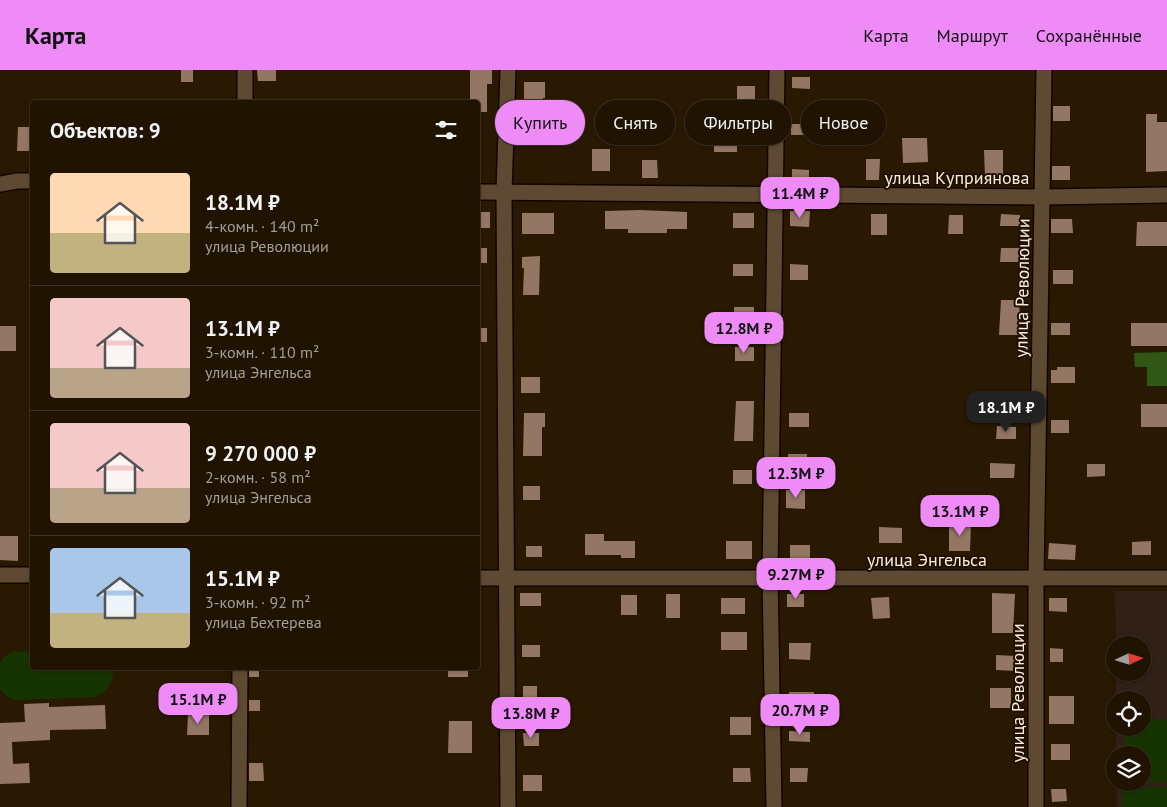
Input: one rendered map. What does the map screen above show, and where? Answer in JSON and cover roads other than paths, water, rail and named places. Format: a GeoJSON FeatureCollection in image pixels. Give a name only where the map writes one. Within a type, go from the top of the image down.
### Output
{"type":"FeatureCollection","features":[{"type":"Feature","properties":{"kind":"street"},"geometry":{"type":"LineString","coordinates":[[245,70],[245,100]]}},
{"type":"Feature","properties":{"kind":"street"},"geometry":{"type":"LineString","coordinates":[[508,70],[504,192],[508,807]]}},
{"type":"Feature","properties":{"kind":"street"},"geometry":{"type":"LineString","coordinates":[[774,807],[770,577],[777,70]]}},
{"type":"Feature","properties":{"kind":"street","name":"улица Революции"},"geometry":{"type":"LineString","coordinates":[[1036,807],[1036,578],[1044,70]]}},
{"type":"Feature","properties":{"kind":"street"},"geometry":{"type":"LineString","coordinates":[[0,184],[30,181]]}},
{"type":"Feature","properties":{"kind":"street","name":"улица Куприянова"},"geometry":{"type":"LineString","coordinates":[[480,192],[1043,197],[1167,194]]}},
{"type":"Feature","properties":{"kind":"street"},"geometry":{"type":"LineString","coordinates":[[0,575],[30,575]]}},
{"type":"Feature","properties":{"kind":"street","name":"улица Энгельса"},"geometry":{"type":"LineString","coordinates":[[480,578],[1167,578]]}},
{"type":"Feature","properties":{"kind":"street"},"geometry":{"type":"LineString","coordinates":[[239,807],[240,670]]}}]}
